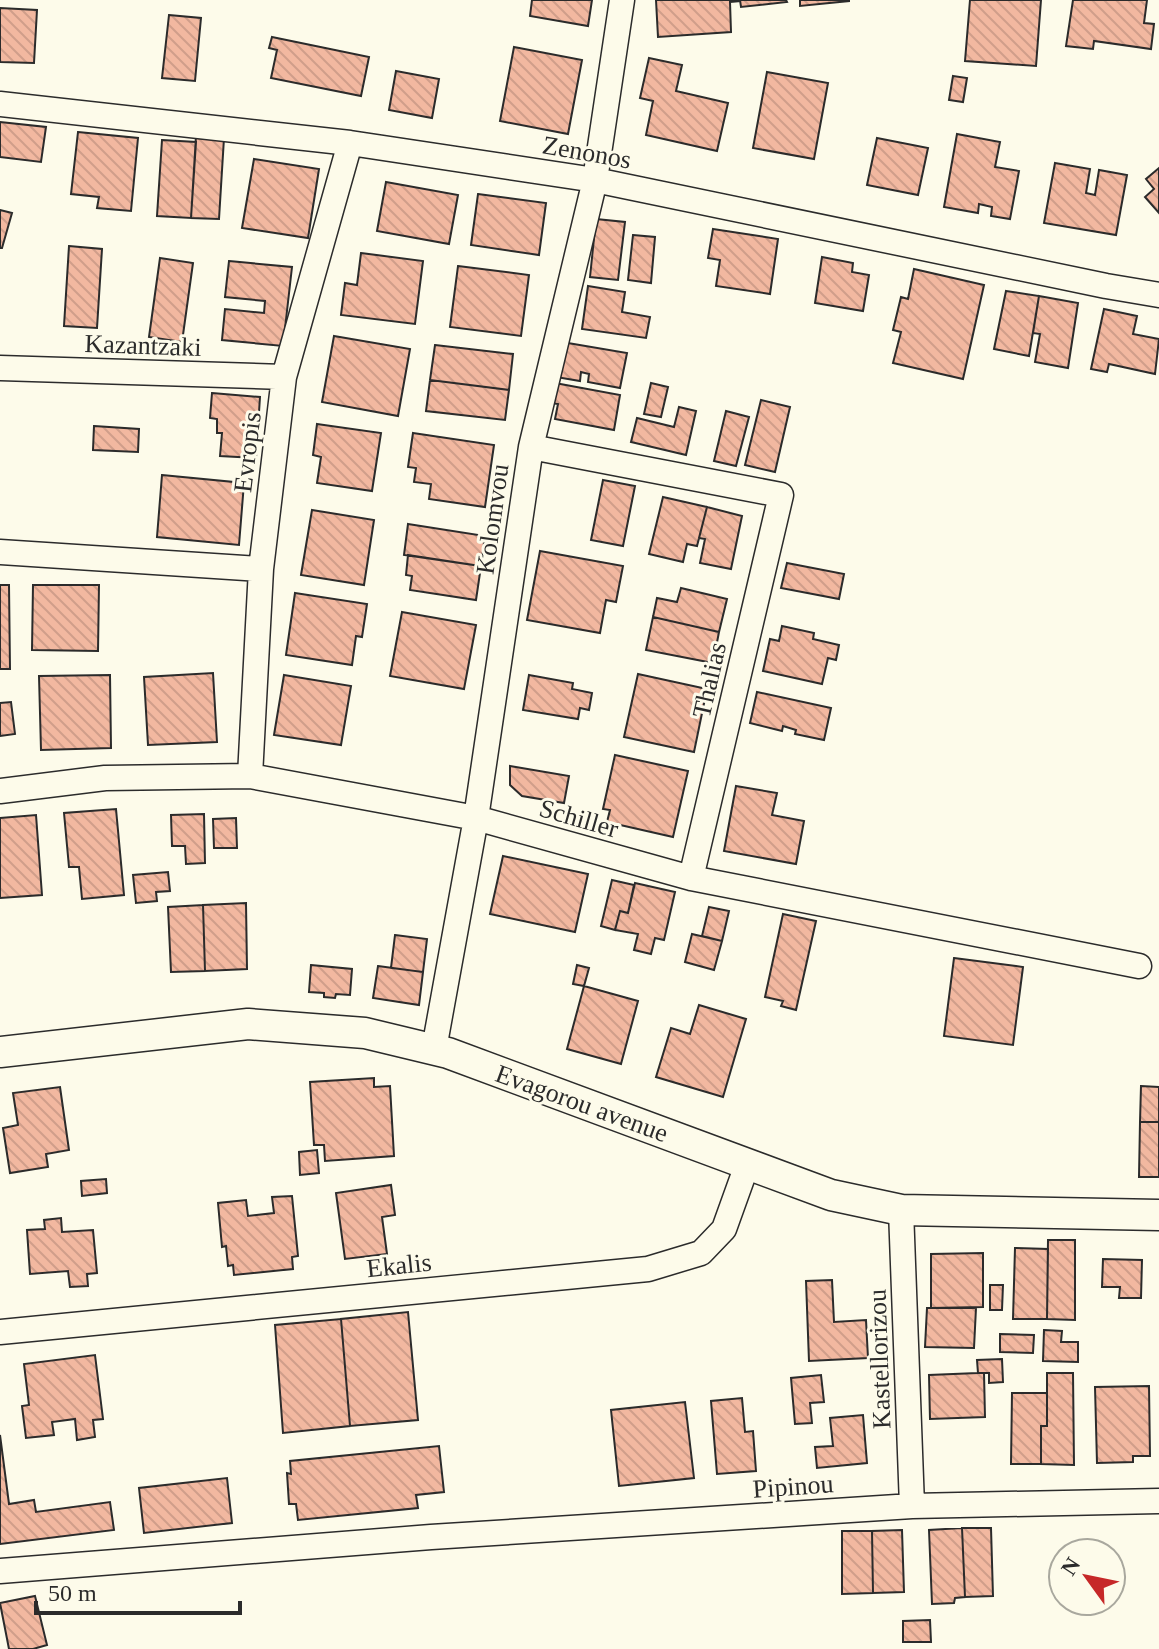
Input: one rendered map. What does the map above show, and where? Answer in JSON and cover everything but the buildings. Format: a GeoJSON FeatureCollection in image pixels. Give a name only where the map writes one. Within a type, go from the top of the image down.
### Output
{"type":"FeatureCollection","features":[{"type":"Feature","properties":{"kind":"street","name":"Kolomvou"},"geometry":{"type":"LineString","coordinates":[[434,1049],[476,818],[531,447],[595,180],[622,0]]}},
{"type":"Feature","properties":{"kind":"street","name":"Zenonos"},"geometry":{"type":"LineString","coordinates":[[0,104],[350,143],[595,180],[1159,295]]}},
{"type":"Feature","properties":{"kind":"street","name":"Evropis"},"geometry":{"type":"LineString","coordinates":[[250,776],[261,569],[284,377],[350,143]]}},
{"type":"Feature","properties":{"kind":"street","name":"Kazantzaki"},"geometry":{"type":"LineString","coordinates":[[0,368],[284,377]]}},
{"type":"Feature","properties":{"kind":"street","name":"Thalias"},"geometry":{"type":"LineString","coordinates":[[531,447],[781,495],[691,878]]}},
{"type":"Feature","properties":{"kind":"street"},"geometry":{"type":"LineString","coordinates":[[0,552],[261,569]]}},
{"type":"Feature","properties":{"kind":"street","name":"Schiller"},"geometry":{"type":"LineString","coordinates":[[0,791],[105,778],[250,776],[476,818],[691,878],[1139,966]]}},
{"type":"Feature","properties":{"kind":"street","name":"Evagorou avenue"},"geometry":{"type":"LineString","coordinates":[[0,1052],[248,1024],[365,1033],[434,1049],[831,1195],[901,1210],[1159,1215]]}},
{"type":"Feature","properties":{"kind":"street","name":"Ekalis"},"geometry":{"type":"LineString","coordinates":[[0,1332],[648,1269],[701,1253],[709,1245],[724,1229],[747,1165]]}},
{"type":"Feature","properties":{"kind":"street","name":"Kastellorizou"},"geometry":{"type":"LineString","coordinates":[[901,1210],[912,1506]]}},
{"type":"Feature","properties":{"kind":"street","name":"Pipinou"},"geometry":{"type":"LineString","coordinates":[[0,1571],[431,1537],[912,1506],[1159,1501]]}}]}
